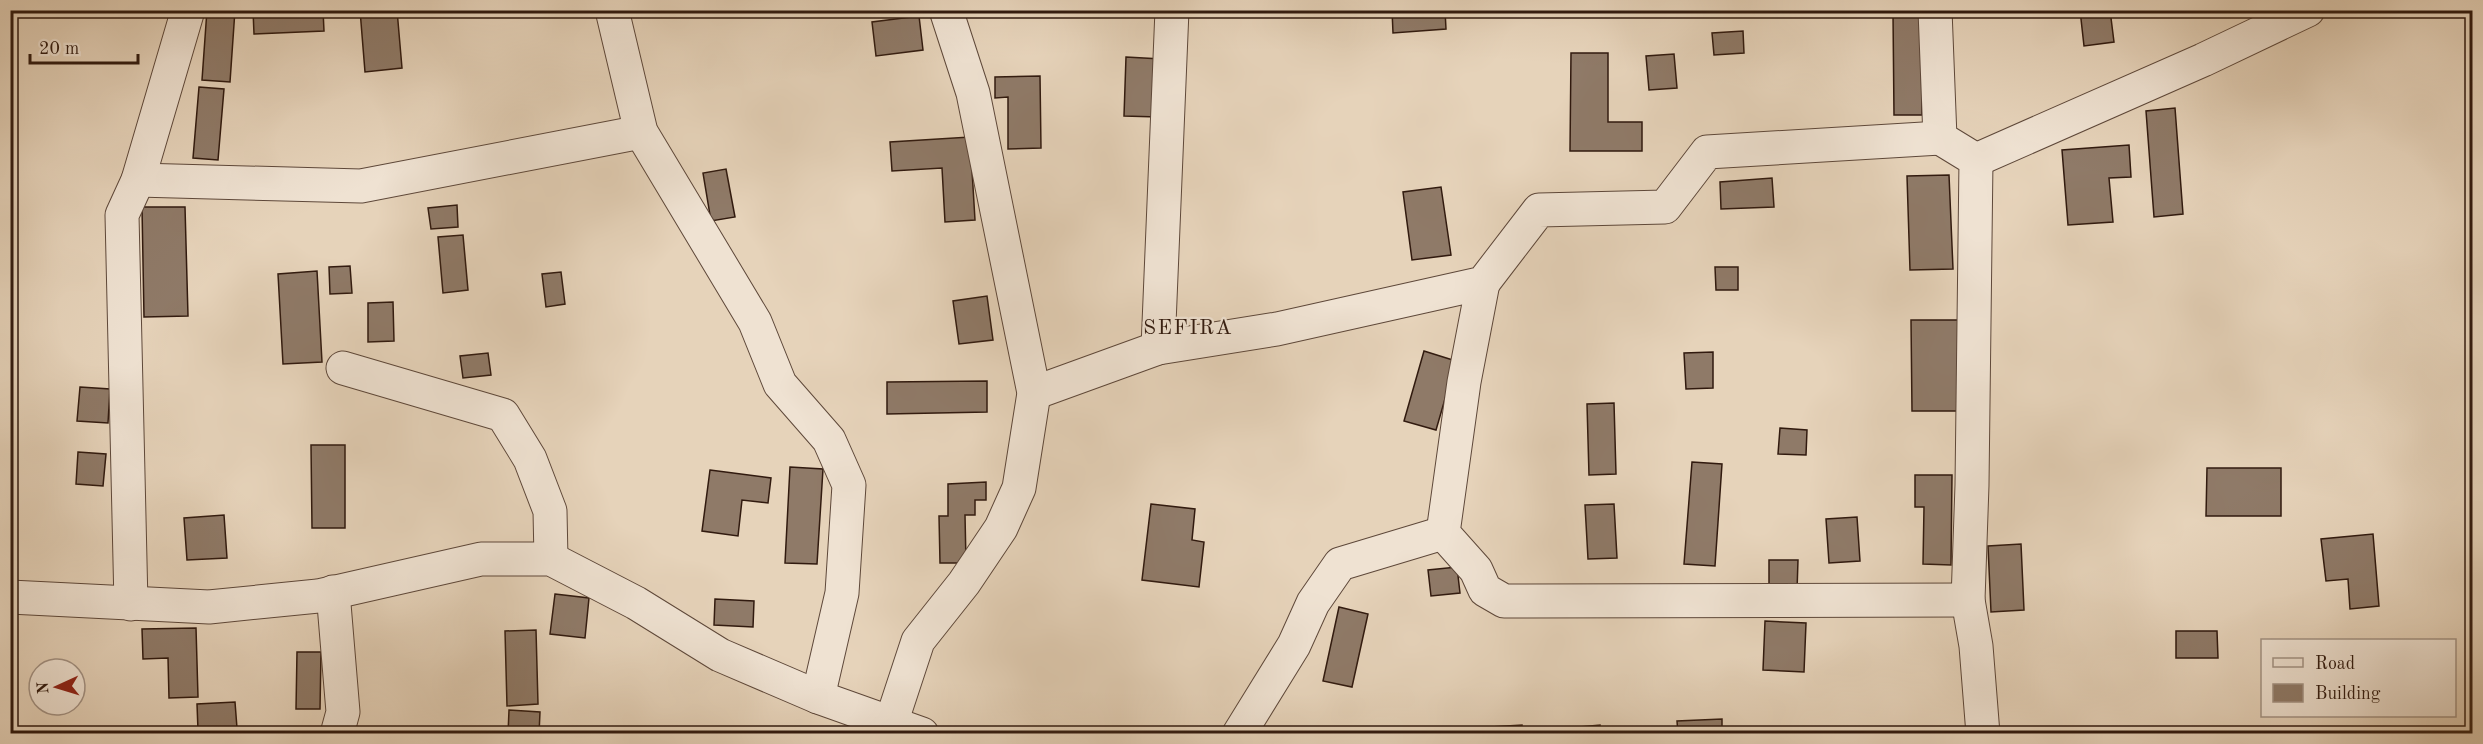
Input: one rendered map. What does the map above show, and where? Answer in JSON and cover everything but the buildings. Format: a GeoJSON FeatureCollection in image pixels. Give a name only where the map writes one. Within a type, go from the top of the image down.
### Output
{"type":"FeatureCollection","features":[{"type":"Feature","properties":{"kind":"street"},"geometry":{"type":"LineString","coordinates":[[131,604],[122,215],[138,180],[188,10]]}},
{"type":"Feature","properties":{"kind":"street"},"geometry":{"type":"LineString","coordinates":[[612,10],[641,132],[755,322],[780,384],[829,440],[849,485],[842,593],[818,697]]}},
{"type":"Feature","properties":{"kind":"street"},"geometry":{"type":"LineString","coordinates":[[891,723],[918,641],[964,583],[1001,528],[1019,488],[1035,393],[973,93],[946,10]]}},
{"type":"Feature","properties":{"kind":"street"},"geometry":{"type":"LineString","coordinates":[[1158,348],[1172,10]]}},
{"type":"Feature","properties":{"kind":"street"},"geometry":{"type":"LineString","coordinates":[[1935,10],[1940,138]]}},
{"type":"Feature","properties":{"kind":"street"},"geometry":{"type":"LineString","coordinates":[[1976,160],[2308,10]]}},
{"type":"Feature","properties":{"kind":"street"},"geometry":{"type":"LineString","coordinates":[[138,180],[361,186],[641,132]]}},
{"type":"Feature","properties":{"kind":"street"},"geometry":{"type":"LineString","coordinates":[[1968,600],[1504,601],[1485,590],[1476,570],[1443,533],[1464,382],[1483,283],[1539,210],[1665,207],[1707,152],[1940,138],[1976,160]]}},
{"type":"Feature","properties":{"kind":"street"},"geometry":{"type":"LineString","coordinates":[[1976,160],[1972,485],[1968,600],[1976,646],[1983,734]]}},
{"type":"Feature","properties":{"kind":"street"},"geometry":{"type":"LineString","coordinates":[[1035,393],[1158,348],[1277,329],[1483,283]]}},
{"type":"Feature","properties":{"kind":"street"},"geometry":{"type":"LineString","coordinates":[[343,368],[503,415],[530,459],[550,511],[551,560]]}},
{"type":"Feature","properties":{"kind":"street"},"geometry":{"type":"LineString","coordinates":[[1239,734],[1294,645],[1313,603],[1340,564],[1443,533]]}},
{"type":"Feature","properties":{"kind":"street"},"geometry":{"type":"LineString","coordinates":[[10,597],[209,608],[333,592],[481,559],[551,560],[636,603],[720,656],[818,697],[922,734]]}},
{"type":"Feature","properties":{"kind":"street"},"geometry":{"type":"LineString","coordinates":[[333,592],[342,712],[337,734]]}},
{"type":"Feature","properties":{"kind":"district","name":"SEFIRA"},"geometry":{"type":"Point","coordinates":[1188,328]}}]}
